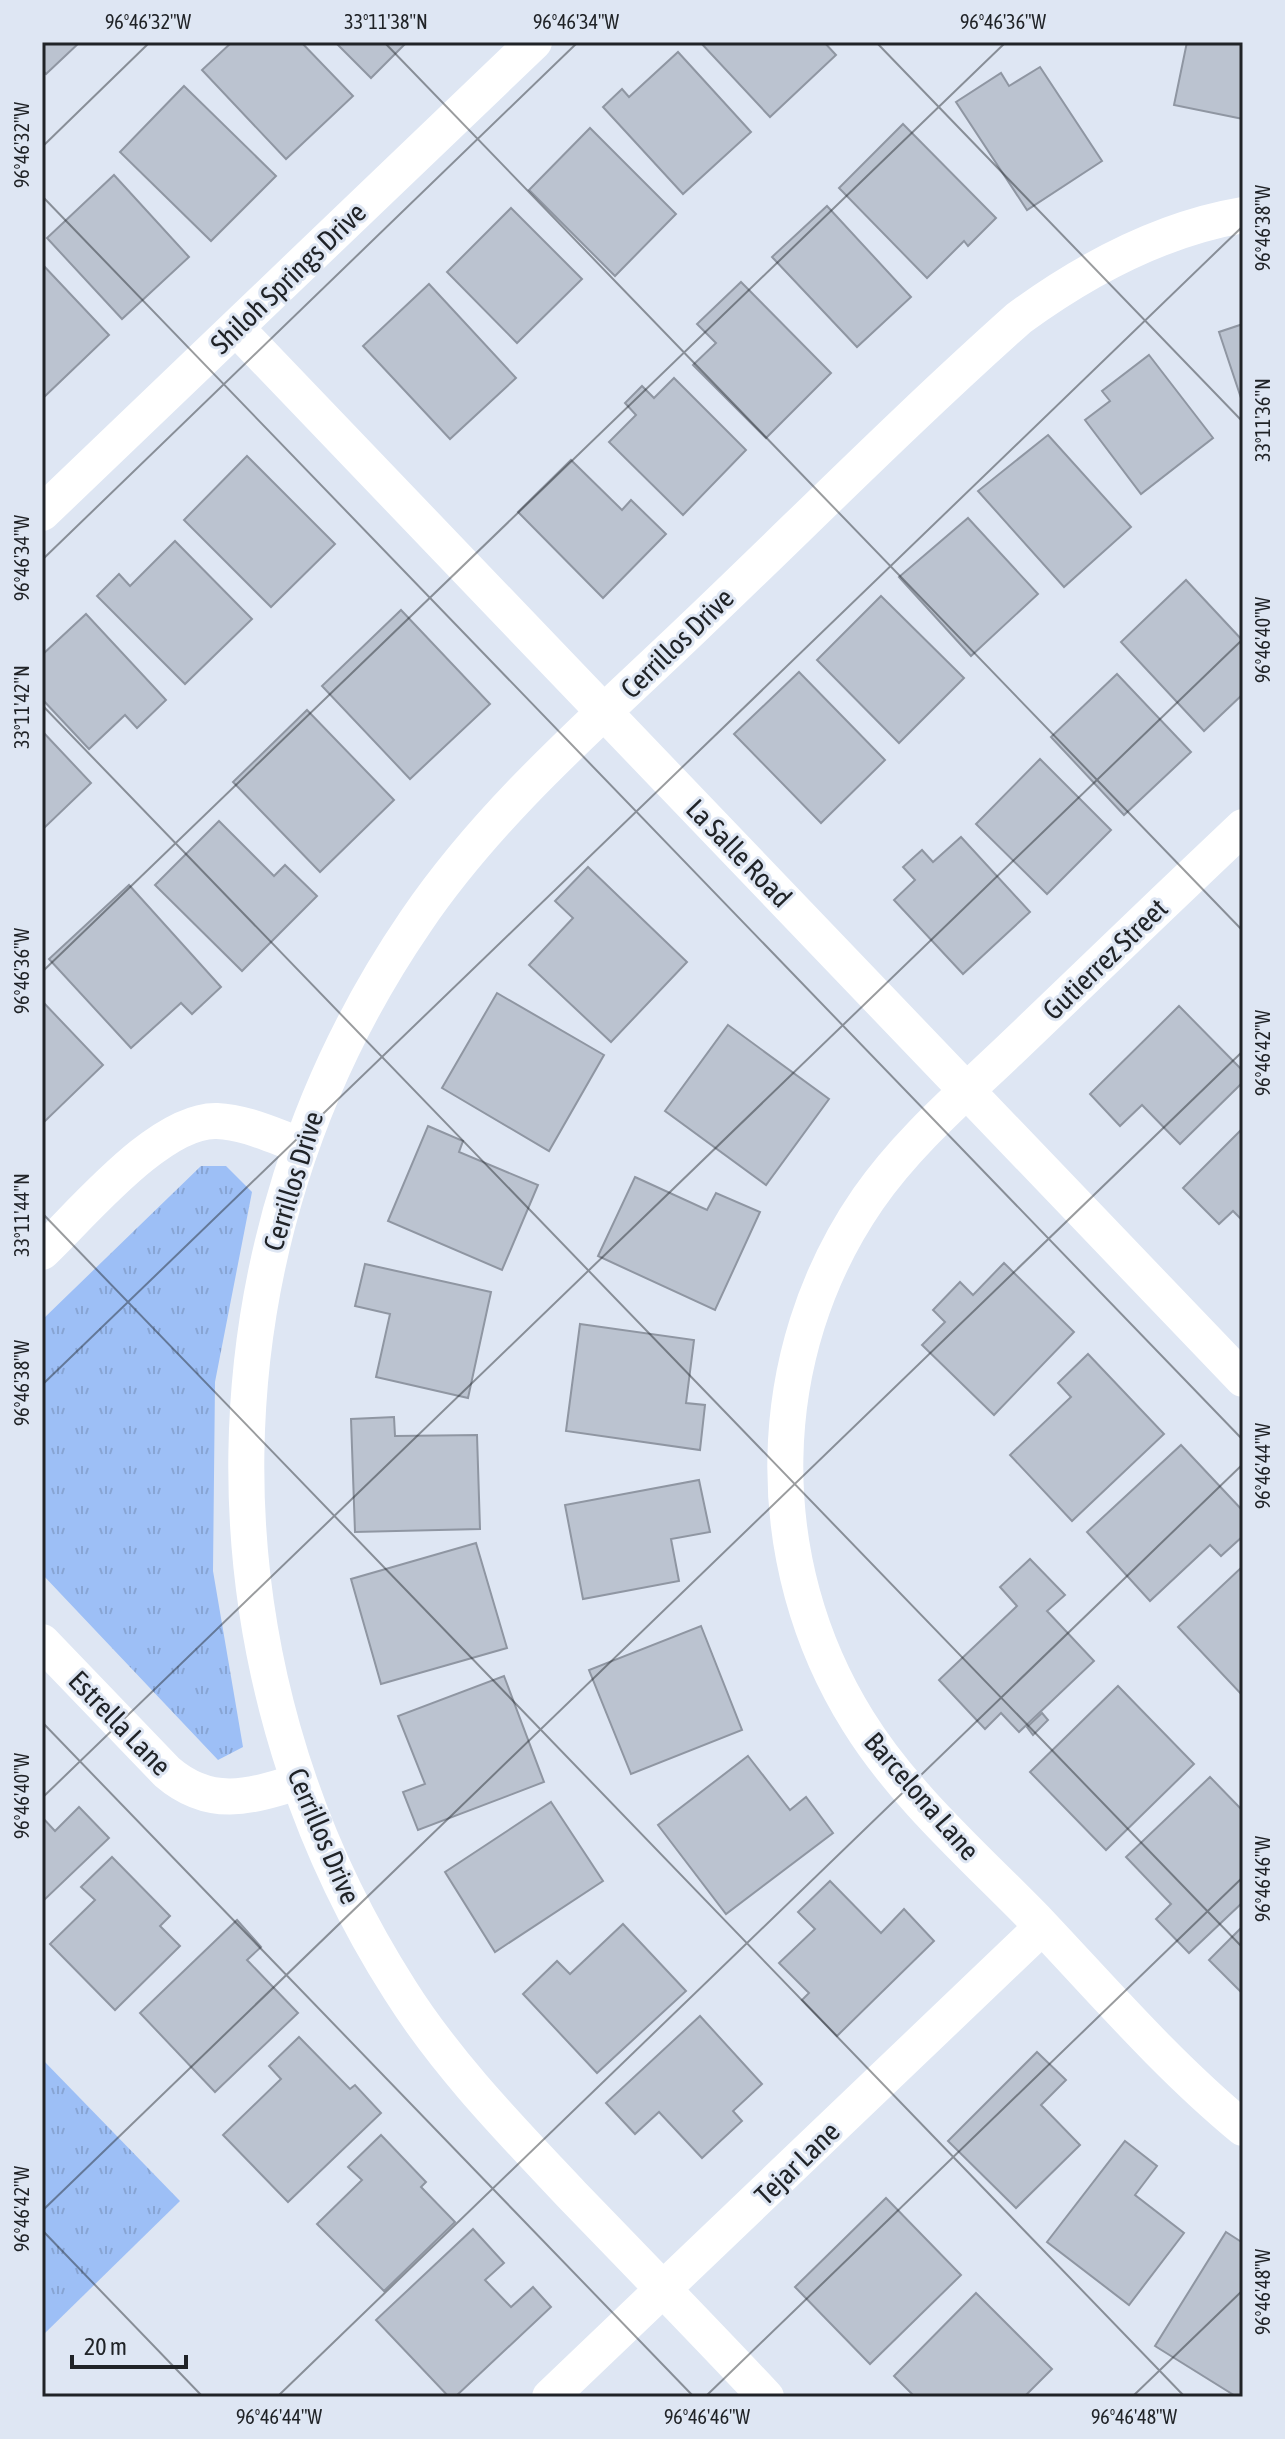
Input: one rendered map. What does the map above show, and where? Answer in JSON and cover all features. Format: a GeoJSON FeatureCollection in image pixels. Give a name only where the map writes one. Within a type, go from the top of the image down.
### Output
{"type":"FeatureCollection","features":[{"type":"Feature","properties":{"kind":"street","name":"Shiloh Springs Drive"},"geometry":{"type":"LineString","coordinates":[[42,513],[534,42]]}},
{"type":"Feature","properties":{"kind":"street","name":"Cerrillos Drive"},"geometry":{"type":"LineString","coordinates":[[766,2397],[513,2132],[436,2042],[402,1994],[343,1891],[298,1782],[262,1644],[247,1528],[245,1463],[252,1360],[266,1270],[300,1145],[351,1028],[417,919],[497,819],[1019,318],[1058,290],[1142,245],[1187,228],[1243,215]]}},
{"type":"Feature","properties":{"kind":"street","name":"La Salle Road"},"geometry":{"type":"LineString","coordinates":[[236,328],[1243,1379]]}},
{"type":"Feature","properties":{"kind":"street","name":"Gutierrez Street"},"geometry":{"type":"LineString","coordinates":[[967,1091],[1243,827]]}},
{"type":"Feature","properties":{"kind":"street","name":"Barcelona Lane"},"geometry":{"type":"LineString","coordinates":[[967,1091],[897,1161],[869,1198],[824,1278],[795,1366],[787,1412],[785,1504],[802,1596],[816,1640],[858,1722],[915,1795],[1181,2071],[1243,2128]]}},
{"type":"Feature","properties":{"kind":"street"},"geometry":{"type":"LineString","coordinates":[[42,1252],[154,1145],[188,1124],[228,1122],[300,1145]]}},
{"type":"Feature","properties":{"kind":"street","name":"Estrella Lane"},"geometry":{"type":"LineString","coordinates":[[42,1642],[167,1772],[189,1789],[230,1799],[298,1782]]}},
{"type":"Feature","properties":{"kind":"street","name":"Tejar Lane"},"geometry":{"type":"LineString","coordinates":[[550,2397],[1042,1927]]}},
{"type":"Feature","properties":{"kind":"green space"},"geometry":{"type":"Polygon","coordinates":[[[201,1166],[226,1166],[252,1192],[215,1382],[213,1571],[243,1747],[218,1760],[42,1574],[42,1320],[201,1166]]]}},
{"type":"Feature","properties":{"kind":"green space"},"geometry":{"type":"Polygon","coordinates":[[[42,2059],[180,2201],[42,2336],[42,2059]]]}},
{"type":"Feature","properties":{"kind":"building"},"geometry":{"type":"Polygon","coordinates":[[[42,42],[80,42],[46,74],[42,69],[42,42]]]}},
{"type":"Feature","properties":{"kind":"building"},"geometry":{"type":"Polygon","coordinates":[[[232,42],[301,42],[353,96],[286,159],[202,70],[232,42]]]}},
{"type":"Feature","properties":{"kind":"building"},"geometry":{"type":"Polygon","coordinates":[[[335,42],[407,42],[371,78],[335,42]]]}},
{"type":"Feature","properties":{"kind":"building"},"geometry":{"type":"Polygon","coordinates":[[[700,42],[824,42],[836,55],[770,117],[700,42]]]}},
{"type":"Feature","properties":{"kind":"building"},"geometry":{"type":"Polygon","coordinates":[[[1187,42],[1243,44],[1243,119],[1174,105],[1187,42]]]}},
{"type":"Feature","properties":{"kind":"building"},"geometry":{"type":"Polygon","coordinates":[[[678,52],[751,132],[683,194],[603,107],[622,89],[629,97],[678,52]]]}},
{"type":"Feature","properties":{"kind":"building"},"geometry":{"type":"Polygon","coordinates":[[[1040,67],[1102,161],[1027,210],[956,102],[1001,73],[1009,86],[1040,67]]]}},
{"type":"Feature","properties":{"kind":"building"},"geometry":{"type":"Polygon","coordinates":[[[184,86],[276,176],[211,241],[120,152],[184,86]]]}},
{"type":"Feature","properties":{"kind":"building"},"geometry":{"type":"Polygon","coordinates":[[[903,124],[996,218],[968,246],[964,241],[927,278],[839,188],[903,124]]]}},
{"type":"Feature","properties":{"kind":"building"},"geometry":{"type":"Polygon","coordinates":[[[590,128],[676,214],[615,276],[529,190],[590,128]]]}},
{"type":"Feature","properties":{"kind":"building"},"geometry":{"type":"Polygon","coordinates":[[[114,175],[189,257],[122,319],[47,238],[114,175]]]}},
{"type":"Feature","properties":{"kind":"building"},"geometry":{"type":"Polygon","coordinates":[[[827,206],[911,297],[857,347],[772,257],[827,206]]]}},
{"type":"Feature","properties":{"kind":"building"},"geometry":{"type":"Polygon","coordinates":[[[511,208],[582,279],[517,343],[447,272],[511,208]]]}},
{"type":"Feature","properties":{"kind":"building"},"geometry":{"type":"Polygon","coordinates":[[[42,264],[109,335],[43,398],[42,397],[42,264]]]}},
{"type":"Feature","properties":{"kind":"building"},"geometry":{"type":"Polygon","coordinates":[[[741,282],[831,373],[766,438],[693,365],[716,343],[697,324],[741,282]]]}},
{"type":"Feature","properties":{"kind":"building"},"geometry":{"type":"Polygon","coordinates":[[[429,284],[516,378],[450,439],[363,346],[429,284]]]}},
{"type":"Feature","properties":{"kind":"building"},"geometry":{"type":"Polygon","coordinates":[[[1243,324],[1243,404],[1219,332],[1243,324]]]}},
{"type":"Feature","properties":{"kind":"building"},"geometry":{"type":"Polygon","coordinates":[[[1149,355],[1213,438],[1141,494],[1085,420],[1110,401],[1102,391],[1149,355]]]}},
{"type":"Feature","properties":{"kind":"building"},"geometry":{"type":"Polygon","coordinates":[[[674,378],[746,450],[683,515],[609,442],[636,415],[625,403],[642,386],[654,398],[674,378]]]}},
{"type":"Feature","properties":{"kind":"building"},"geometry":{"type":"Polygon","coordinates":[[[1048,435],[1131,527],[1064,587],[978,491],[1048,435]]]}},
{"type":"Feature","properties":{"kind":"building"},"geometry":{"type":"Polygon","coordinates":[[[247,456],[335,544],[271,607],[184,520],[247,456]]]}},
{"type":"Feature","properties":{"kind":"building"},"geometry":{"type":"Polygon","coordinates":[[[571,460],[622,510],[631,500],[666,534],[603,598],[518,512],[571,460]]]}},
{"type":"Feature","properties":{"kind":"building"},"geometry":{"type":"Polygon","coordinates":[[[968,518],[1038,594],[971,656],[899,577],[968,518]]]}},
{"type":"Feature","properties":{"kind":"building"},"geometry":{"type":"Polygon","coordinates":[[[175,541],[252,619],[185,684],[97,596],[119,574],[130,586],[175,541]]]}},
{"type":"Feature","properties":{"kind":"building"},"geometry":{"type":"Polygon","coordinates":[[[1186,580],[1243,641],[1243,694],[1204,731],[1121,642],[1186,580]]]}},
{"type":"Feature","properties":{"kind":"building"},"geometry":{"type":"Polygon","coordinates":[[[881,596],[964,678],[899,743],[817,660],[881,596]]]}},
{"type":"Feature","properties":{"kind":"building"},"geometry":{"type":"Polygon","coordinates":[[[401,610],[490,704],[410,779],[322,686],[401,610]]]}},
{"type":"Feature","properties":{"kind":"building"},"geometry":{"type":"Polygon","coordinates":[[[86,614],[166,700],[137,728],[125,715],[89,749],[42,699],[42,655],[86,614]]]}},
{"type":"Feature","properties":{"kind":"building"},"geometry":{"type":"Polygon","coordinates":[[[799,672],[885,760],[821,823],[734,734],[799,672]]]}},
{"type":"Feature","properties":{"kind":"building"},"geometry":{"type":"Polygon","coordinates":[[[1117,674],[1191,752],[1124,815],[1051,737],[1117,674]]]}},
{"type":"Feature","properties":{"kind":"building"},"geometry":{"type":"Polygon","coordinates":[[[307,710],[394,800],[320,872],[233,782],[307,710]]]}},
{"type":"Feature","properties":{"kind":"building"},"geometry":{"type":"Polygon","coordinates":[[[42,731],[91,783],[42,830],[42,731]]]}},
{"type":"Feature","properties":{"kind":"building"},"geometry":{"type":"Polygon","coordinates":[[[1040,759],[1111,830],[1047,894],[976,824],[1040,759]]]}},
{"type":"Feature","properties":{"kind":"building"},"geometry":{"type":"Polygon","coordinates":[[[219,821],[274,876],[285,865],[317,896],[242,971],[155,885],[219,821]]]}},
{"type":"Feature","properties":{"kind":"building"},"geometry":{"type":"Polygon","coordinates":[[[961,837],[1030,912],[963,974],[894,900],[915,880],[903,867],[922,850],[933,862],[961,837]]]}},
{"type":"Feature","properties":{"kind":"building"},"geometry":{"type":"Polygon","coordinates":[[[588,867],[687,962],[611,1042],[529,965],[573,918],[555,901],[588,867]]]}},
{"type":"Feature","properties":{"kind":"building"},"geometry":{"type":"Polygon","coordinates":[[[129,885],[221,987],[192,1014],[181,1003],[131,1048],[49,959],[129,885]]]}},
{"type":"Feature","properties":{"kind":"building"},"geometry":{"type":"Polygon","coordinates":[[[497,993],[604,1055],[549,1151],[442,1088],[497,993]]]}},
{"type":"Feature","properties":{"kind":"building"},"geometry":{"type":"Polygon","coordinates":[[[42,1001],[103,1065],[42,1124],[42,1001]]]}},
{"type":"Feature","properties":{"kind":"building"},"geometry":{"type":"Polygon","coordinates":[[[1179,1006],[1243,1071],[1243,1082],[1180,1144],[1142,1105],[1120,1126],[1090,1094],[1179,1006]]]}},
{"type":"Feature","properties":{"kind":"building"},"geometry":{"type":"Polygon","coordinates":[[[728,1025],[829,1099],[766,1185],[665,1111],[728,1025]]]}},
{"type":"Feature","properties":{"kind":"building"},"geometry":{"type":"Polygon","coordinates":[[[428,1126],[463,1141],[459,1152],[538,1185],[502,1270],[388,1221],[428,1126]]]}},
{"type":"Feature","properties":{"kind":"building"},"geometry":{"type":"Polygon","coordinates":[[[1243,1128],[1243,1221],[1233,1211],[1219,1224],[1183,1188],[1243,1128]]]}},
{"type":"Feature","properties":{"kind":"building"},"geometry":{"type":"Polygon","coordinates":[[[635,1177],[707,1210],[716,1193],[760,1212],[715,1310],[598,1256],[635,1177]]]}},
{"type":"Feature","properties":{"kind":"building"},"geometry":{"type":"Polygon","coordinates":[[[1004,1263],[1074,1332],[994,1415],[922,1345],[945,1322],[933,1310],[960,1282],[973,1295],[1004,1263]]]}},
{"type":"Feature","properties":{"kind":"building"},"geometry":{"type":"Polygon","coordinates":[[[365,1264],[491,1292],[468,1398],[376,1377],[390,1314],[355,1306],[365,1264]]]}},
{"type":"Feature","properties":{"kind":"building"},"geometry":{"type":"Polygon","coordinates":[[[580,1324],[694,1340],[686,1403],[705,1405],[700,1450],[566,1431],[580,1324]]]}},
{"type":"Feature","properties":{"kind":"building"},"geometry":{"type":"Polygon","coordinates":[[[1088,1354],[1164,1434],[1072,1521],[1010,1455],[1071,1397],[1058,1383],[1088,1354]]]}},
{"type":"Feature","properties":{"kind":"building"},"geometry":{"type":"Polygon","coordinates":[[[394,1417],[395,1436],[477,1435],[480,1529],[355,1532],[351,1419],[394,1417]]]}},
{"type":"Feature","properties":{"kind":"building"},"geometry":{"type":"Polygon","coordinates":[[[1181,1445],[1243,1511],[1243,1536],[1221,1556],[1210,1545],[1150,1601],[1087,1532],[1181,1445]]]}},
{"type":"Feature","properties":{"kind":"building"},"geometry":{"type":"Polygon","coordinates":[[[699,1480],[710,1532],[671,1539],[679,1581],[583,1599],[565,1505],[699,1480]]]}},
{"type":"Feature","properties":{"kind":"building"},"geometry":{"type":"Polygon","coordinates":[[[476,1543],[507,1648],[381,1684],[351,1579],[476,1543]]]}},
{"type":"Feature","properties":{"kind":"building"},"geometry":{"type":"Polygon","coordinates":[[[1030,1559],[1065,1595],[1047,1611],[1094,1661],[1019,1732],[1001,1713],[985,1729],[939,1680],[1017,1606],[1000,1587],[1030,1559]]]}},
{"type":"Feature","properties":{"kind":"building"},"geometry":{"type":"Polygon","coordinates":[[[1243,1566],[1243,1696],[1178,1627],[1243,1566]]]}},
{"type":"Feature","properties":{"kind":"building"},"geometry":{"type":"Polygon","coordinates":[[[701,1626],[742,1730],[631,1774],[589,1670],[701,1626]]]}},
{"type":"Feature","properties":{"kind":"building"},"geometry":{"type":"Polygon","coordinates":[[[504,1676],[544,1782],[418,1830],[403,1792],[425,1784],[398,1716],[504,1676]]]}},
{"type":"Feature","properties":{"kind":"building"},"geometry":{"type":"Polygon","coordinates":[[[1118,1686],[1194,1764],[1106,1850],[1030,1772],[1118,1686]]]}},
{"type":"Feature","properties":{"kind":"building"},"geometry":{"type":"Polygon","coordinates":[[[1042,1713],[1048,1720],[1033,1735],[1027,1727],[1042,1713]]]}},
{"type":"Feature","properties":{"kind":"building"},"geometry":{"type":"Polygon","coordinates":[[[748,1756],[790,1810],[806,1797],[833,1833],[726,1914],[658,1825],[748,1756]]]}},
{"type":"Feature","properties":{"kind":"building"},"geometry":{"type":"Polygon","coordinates":[[[1210,1777],[1243,1811],[1243,1902],[1189,1953],[1156,1919],[1171,1904],[1126,1857],[1210,1777]]]}},
{"type":"Feature","properties":{"kind":"building"},"geometry":{"type":"Polygon","coordinates":[[[551,1802],[603,1881],[495,1952],[445,1872],[551,1802]]]}},
{"type":"Feature","properties":{"kind":"building"},"geometry":{"type":"Polygon","coordinates":[[[79,1807],[109,1838],[42,1902],[42,1817],[55,1831],[79,1807]]]}},
{"type":"Feature","properties":{"kind":"building"},"geometry":{"type":"Polygon","coordinates":[[[112,1857],[170,1916],[160,1926],[180,1946],[115,2010],[50,1944],[95,1900],[81,1887],[112,1857]]]}},
{"type":"Feature","properties":{"kind":"building"},"geometry":{"type":"Polygon","coordinates":[[[830,1881],[881,1933],[904,1909],[934,1941],[837,2036],[802,2000],[809,1993],[779,1963],[815,1929],[798,1912],[830,1881]]]}},
{"type":"Feature","properties":{"kind":"building"},"geometry":{"type":"Polygon","coordinates":[[[237,1920],[261,1947],[247,1960],[298,2013],[215,2092],[140,2013],[237,1920]]]}},
{"type":"Feature","properties":{"kind":"building"},"geometry":{"type":"Polygon","coordinates":[[[623,1924],[686,1991],[597,2073],[523,1994],[557,1961],[570,1974],[623,1924]]]}},
{"type":"Feature","properties":{"kind":"building"},"geometry":{"type":"Polygon","coordinates":[[[1243,1926],[1243,1994],[1209,1960],[1243,1926]]]}},
{"type":"Feature","properties":{"kind":"building"},"geometry":{"type":"Polygon","coordinates":[[[700,2016],[762,2084],[733,2111],[742,2121],[702,2158],[659,2112],[635,2134],[606,2103],[700,2016]]]}},
{"type":"Feature","properties":{"kind":"building"},"geometry":{"type":"Polygon","coordinates":[[[299,2037],[350,2089],[355,2085],[381,2113],[288,2202],[223,2135],[281,2079],[269,2066],[299,2037]]]}},
{"type":"Feature","properties":{"kind":"building"},"geometry":{"type":"Polygon","coordinates":[[[1037,2052],[1066,2080],[1041,2105],[1080,2145],[1016,2208],[948,2141],[1037,2052]]]}},
{"type":"Feature","properties":{"kind":"building"},"geometry":{"type":"Polygon","coordinates":[[[381,2135],[426,2182],[421,2187],[455,2222],[384,2291],[317,2224],[362,2180],[348,2167],[381,2135]]]}},
{"type":"Feature","properties":{"kind":"building"},"geometry":{"type":"Polygon","coordinates":[[[1125,2141],[1157,2166],[1135,2195],[1184,2233],[1129,2305],[1047,2242],[1125,2141]]]}},
{"type":"Feature","properties":{"kind":"building"},"geometry":{"type":"Polygon","coordinates":[[[886,2198],[961,2275],[870,2364],[795,2287],[886,2198]]]}},
{"type":"Feature","properties":{"kind":"building"},"geometry":{"type":"Polygon","coordinates":[[[473,2229],[504,2263],[485,2280],[511,2307],[533,2287],[551,2307],[455,2397],[449,2397],[376,2320],[473,2229]]]}},
{"type":"Feature","properties":{"kind":"building"},"geometry":{"type":"Polygon","coordinates":[[[1226,2232],[1243,2243],[1243,2397],[1237,2397],[1155,2346],[1226,2232]]]}},
{"type":"Feature","properties":{"kind":"building"},"geometry":{"type":"Polygon","coordinates":[[[976,2293],[1052,2369],[1024,2397],[915,2397],[894,2376],[976,2293]]]}}]}
